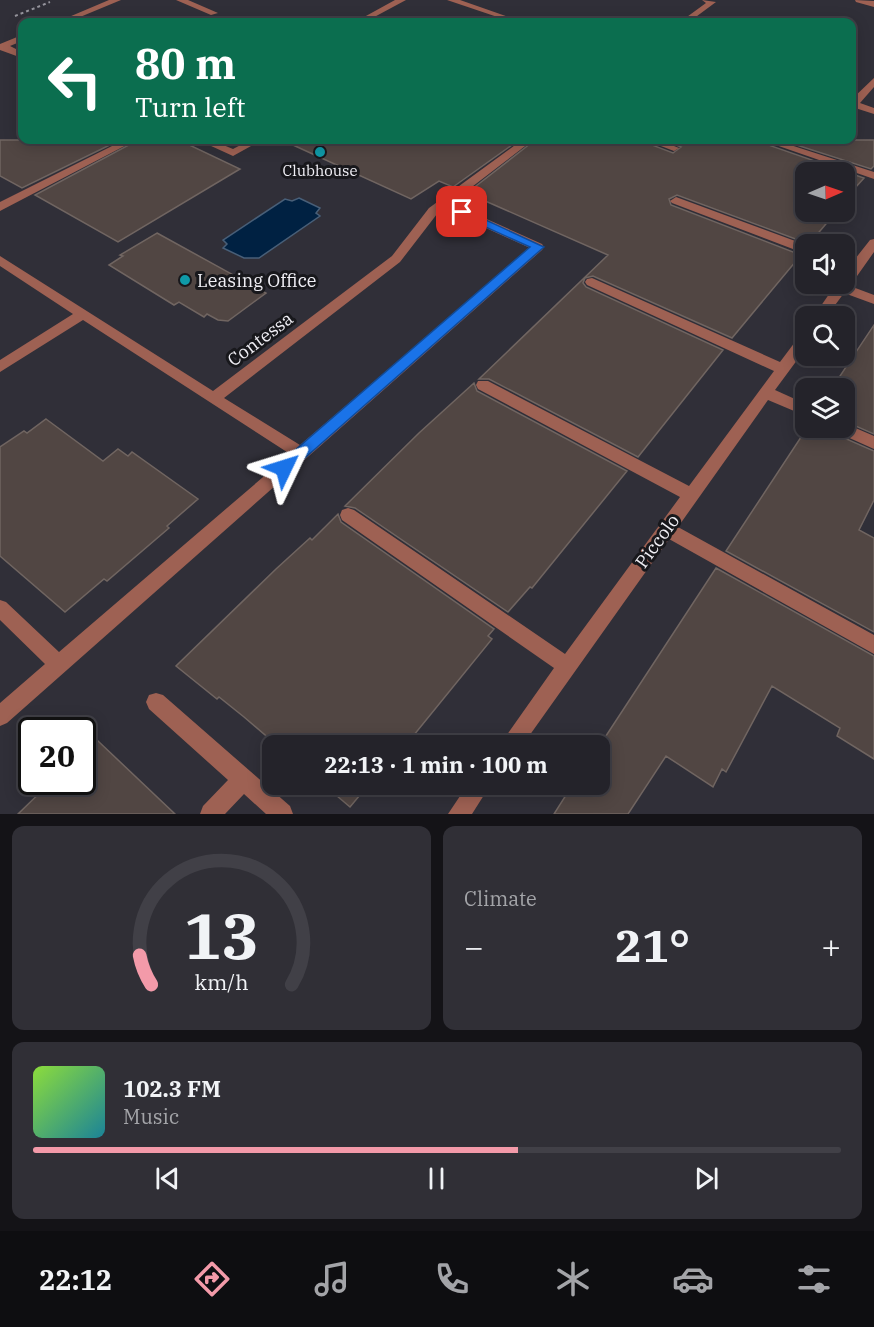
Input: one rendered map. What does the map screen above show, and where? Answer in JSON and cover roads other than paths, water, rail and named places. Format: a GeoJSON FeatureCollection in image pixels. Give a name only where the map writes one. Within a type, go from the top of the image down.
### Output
{"type":"FeatureCollection","features":[{"type":"Feature","properties":{"kind":"street"},"geometry":{"type":"LineString","coordinates":[[71,18],[117,0]]}},
{"type":"Feature","properties":{"kind":"street"},"geometry":{"type":"LineString","coordinates":[[180,0],[214,13]]}},
{"type":"Feature","properties":{"kind":"street"},"geometry":{"type":"LineString","coordinates":[[367,18],[402,0]]}},
{"type":"Feature","properties":{"kind":"street"},"geometry":{"type":"LineString","coordinates":[[451,0],[507,18]]}},
{"type":"Feature","properties":{"kind":"street"},"geometry":{"type":"LineString","coordinates":[[690,18],[712,2],[706,0]]}},
{"type":"Feature","properties":{"kind":"street"},"geometry":{"type":"LineString","coordinates":[[859,0],[874,4]]}},
{"type":"Feature","properties":{"kind":"street"},"geometry":{"type":"LineString","coordinates":[[2,47],[18,40]]}},
{"type":"Feature","properties":{"kind":"street"},"geometry":{"type":"LineString","coordinates":[[2,47],[18,53]]}},
{"type":"Feature","properties":{"kind":"street"},"geometry":{"type":"LineString","coordinates":[[856,101],[874,81]]}},
{"type":"Feature","properties":{"kind":"street"},"geometry":{"type":"LineString","coordinates":[[856,105],[874,111]]}},
{"type":"Feature","properties":{"kind":"street"},"geometry":{"type":"LineString","coordinates":[[0,207],[123,144]]}},
{"type":"Feature","properties":{"kind":"street"},"geometry":{"type":"LineString","coordinates":[[212,144],[233,153],[250,144]]}},
{"type":"Feature","properties":{"kind":"street","name":"Contessa"},"geometry":{"type":"LineString","coordinates":[[213,398],[396,259],[426,220],[523,144]]}},
{"type":"Feature","properties":{"kind":"street"},"geometry":{"type":"LineString","coordinates":[[662,144],[674,148]]}},
{"type":"Feature","properties":{"kind":"street"},"geometry":{"type":"LineString","coordinates":[[778,144],[874,176]]}},
{"type":"Feature","properties":{"kind":"street"},"geometry":{"type":"LineString","coordinates":[[676,201],[795,246]]}},
{"type":"Feature","properties":{"kind":"street"},"geometry":{"type":"LineString","coordinates":[[0,716],[538,247],[444,204]]}},
{"type":"Feature","properties":{"kind":"street"},"geometry":{"type":"LineString","coordinates":[[855,262],[874,243]]}},
{"type":"Feature","properties":{"kind":"street"},"geometry":{"type":"LineString","coordinates":[[0,260],[301,453]]}},
{"type":"Feature","properties":{"kind":"street"},"geometry":{"type":"LineString","coordinates":[[592,282],[783,369]]}},
{"type":"Feature","properties":{"kind":"street"},"geometry":{"type":"LineString","coordinates":[[855,291],[874,300]]}},
{"type":"Feature","properties":{"kind":"street"},"geometry":{"type":"LineString","coordinates":[[0,367],[83,314]]}},
{"type":"Feature","properties":{"kind":"street","name":"Piccolo"},"geometry":{"type":"LineString","coordinates":[[517,735],[795,352]]}},
{"type":"Feature","properties":{"kind":"street"},"geometry":{"type":"LineString","coordinates":[[483,385],[691,495]]}},
{"type":"Feature","properties":{"kind":"street"},"geometry":{"type":"LineString","coordinates":[[765,392],[795,406]]}},
{"type":"Feature","properties":{"kind":"street"},"geometry":{"type":"LineString","coordinates":[[855,434],[874,443]]}},
{"type":"Feature","properties":{"kind":"street"},"geometry":{"type":"LineString","coordinates":[[348,515],[567,666]]}},
{"type":"Feature","properties":{"kind":"street"},"geometry":{"type":"LineString","coordinates":[[666,529],[874,645]]}},
{"type":"Feature","properties":{"kind":"street"},"geometry":{"type":"LineString","coordinates":[[0,608],[59,664]]}},
{"type":"Feature","properties":{"kind":"street"},"geometry":{"type":"LineString","coordinates":[[156,702],[282,814]]}},
{"type":"Feature","properties":{"kind":"street"},"geometry":{"type":"LineString","coordinates":[[211,814],[243,779]]}},
{"type":"Feature","properties":{"kind":"street"},"geometry":{"type":"LineString","coordinates":[[459,814],[473,795]]}},
{"type":"Feature","properties":{"kind":"water"},"geometry":{"type":"Polygon","coordinates":[[[299,198],[320,208],[316,213],[320,216],[259,258],[244,258],[223,248],[227,244],[223,240],[285,199],[292,201],[299,198]]]}},
{"type":"Feature","properties":{"kind":"place","name":"Clubhouse"},"geometry":{"type":"Point","coordinates":[320,152]}},
{"type":"Feature","properties":{"kind":"place","name":"Leasing Office"},"geometry":{"type":"Point","coordinates":[185,280]}}]}
